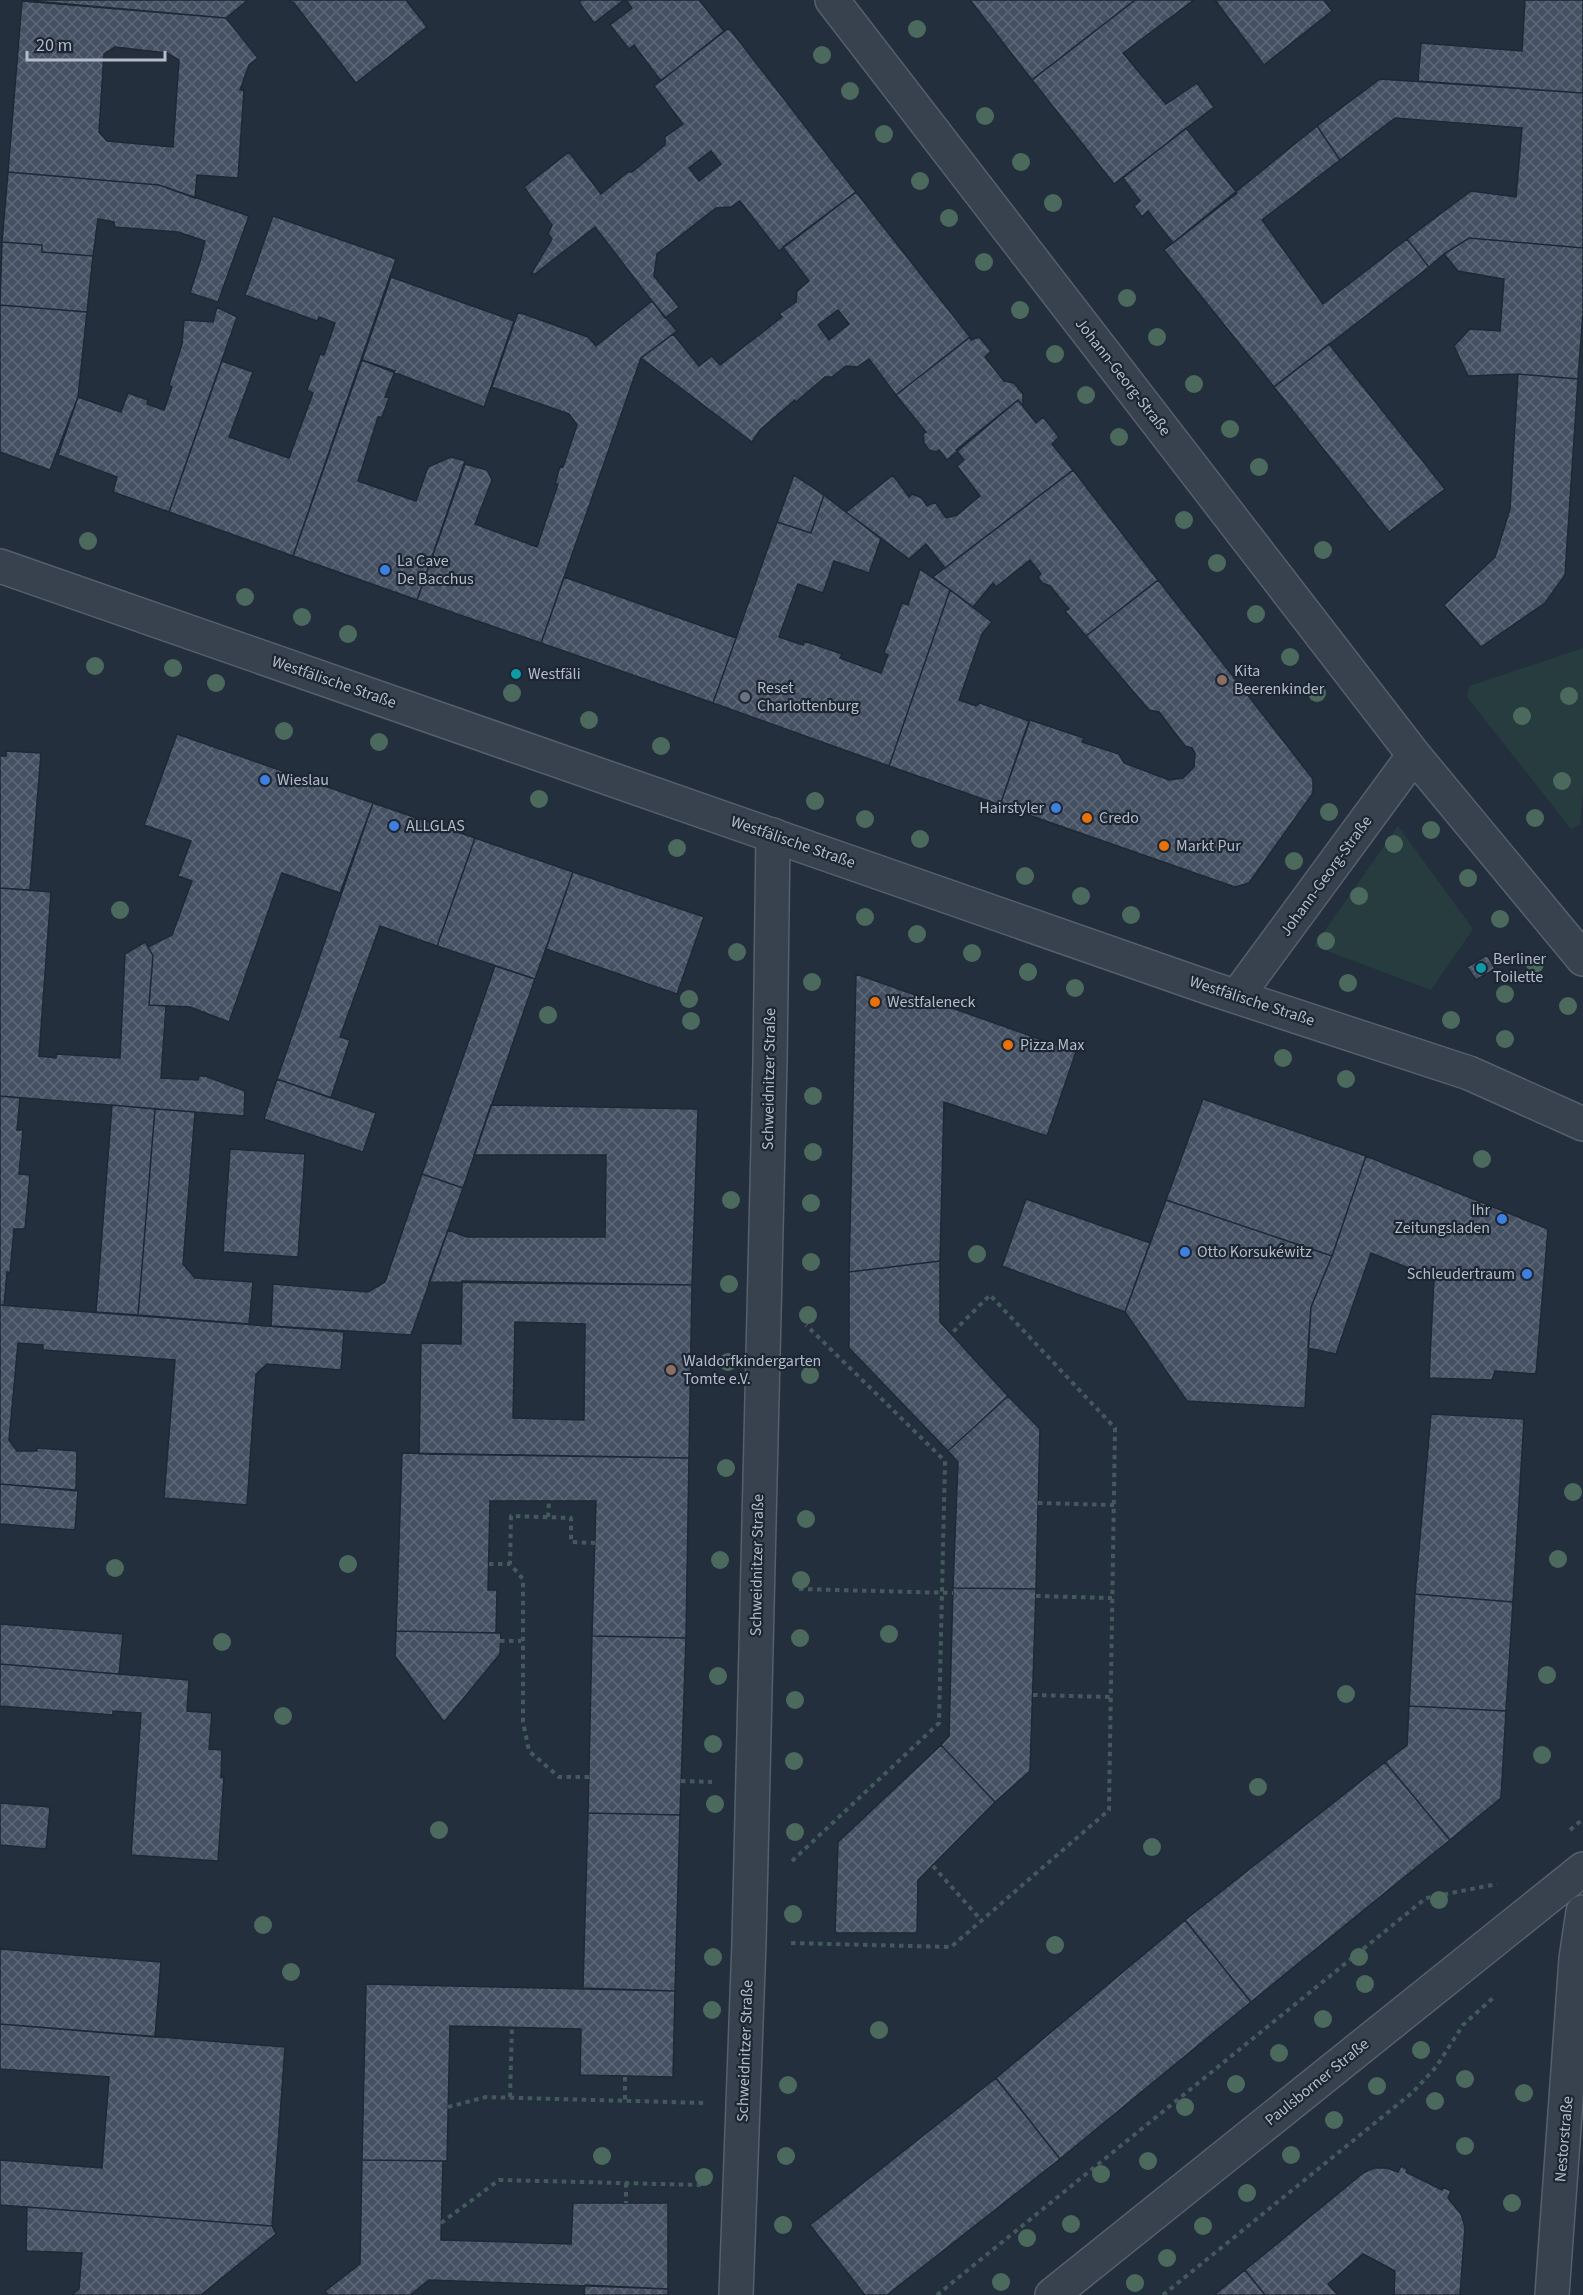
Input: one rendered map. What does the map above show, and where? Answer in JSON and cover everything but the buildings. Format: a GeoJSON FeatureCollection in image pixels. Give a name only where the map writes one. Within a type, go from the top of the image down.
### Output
{"type":"FeatureCollection","features":[{"type":"Feature","properties":{"kind":"street","name":"Johann-Georg-Straße"},"geometry":{"type":"LineString","coordinates":[[832,0],[1414,755],[1583,959]]}},
{"type":"Feature","properties":{"kind":"street","name":"Westfälische Straße"},"geometry":{"type":"LineString","coordinates":[[0,566],[1238,996],[1469,1073],[1583,1124]]}},
{"type":"Feature","properties":{"kind":"street","name":"Johann-Georg-Straße"},"geometry":{"type":"LineString","coordinates":[[1238,996],[1414,755]]}},
{"type":"Feature","properties":{"kind":"street","name":"Schweidnitzer Straße"},"geometry":{"type":"LineString","coordinates":[[736,2295],[744,2104],[765,1285],[773,835]]}},
{"type":"Feature","properties":{"kind":"street","name":"Paulsborner Straße"},"geometry":{"type":"LineString","coordinates":[[1052,2295],[1583,1869]]}},
{"type":"Feature","properties":{"kind":"street","name":"Nestorstraße"},"geometry":{"type":"LineString","coordinates":[[1552,2295],[1576,1959],[1583,1912]]}},
{"type":"Feature","properties":{"kind":"path"},"geometry":{"type":"LineString","coordinates":[[749,1900],[939,1723],[940,1592],[945,1461],[765,1285]]}},
{"type":"Feature","properties":{"kind":"path"},"geometry":{"type":"LineString","coordinates":[[748,1942],[951,1947],[1109,1810],[1116,1428],[990,1295],[951,1334]]}},
{"type":"Feature","properties":{"kind":"path"},"geometry":{"type":"LineString","coordinates":[[548,1517],[549,1502]]}},
{"type":"Feature","properties":{"kind":"path"},"geometry":{"type":"LineString","coordinates":[[1038,1503],[1114,1505]]}},
{"type":"Feature","properties":{"kind":"path"},"geometry":{"type":"LineString","coordinates":[[588,1778],[559,1778],[529,1751],[523,1722],[521,1641],[523,1579],[510,1564],[511,1516],[571,1518],[571,1542],[595,1543]]}},
{"type":"Feature","properties":{"kind":"path"},"geometry":{"type":"LineString","coordinates":[[489,1564],[510,1564]]}},
{"type":"Feature","properties":{"kind":"path"},"geometry":{"type":"LineString","coordinates":[[756,1588],[953,1593]]}},
{"type":"Feature","properties":{"kind":"path"},"geometry":{"type":"LineString","coordinates":[[1036,1596],[1112,1598]]}},
{"type":"Feature","properties":{"kind":"path"},"geometry":{"type":"LineString","coordinates":[[500,1641],[521,1641]]}},
{"type":"Feature","properties":{"kind":"path"},"geometry":{"type":"LineString","coordinates":[[1033,1695],[1111,1698]]}},
{"type":"Feature","properties":{"kind":"path"},"geometry":{"type":"LineString","coordinates":[[933,1866],[981,1920]]}},
{"type":"Feature","properties":{"kind":"path"},"geometry":{"type":"LineString","coordinates":[[937,2295],[1426,1898],[1505,1883]]}},
{"type":"Feature","properties":{"kind":"path"},"geometry":{"type":"LineString","coordinates":[[1163,2295],[1413,2092],[1436,2067],[1463,2025],[1499,1993]]}},
{"type":"Feature","properties":{"kind":"path"},"geometry":{"type":"LineString","coordinates":[[510,2097],[512,2027]]}},
{"type":"Feature","properties":{"kind":"path"},"geometry":{"type":"LineString","coordinates":[[625,2077],[625,2101]]}},
{"type":"Feature","properties":{"kind":"path"},"geometry":{"type":"LineString","coordinates":[[448,2106],[486,2097],[744,2104]]}},
{"type":"Feature","properties":{"kind":"path"},"geometry":{"type":"LineString","coordinates":[[441,2223],[499,2180],[741,2186]]}},
{"type":"Feature","properties":{"kind":"path"},"geometry":{"type":"LineString","coordinates":[[626,2183],[626,2203]]}},
{"type":"Feature","properties":{"kind":"green space"},"geometry":{"type":"Polygon","coordinates":[[[1583,648],[1583,791],[1580,825],[1571,829],[1467,697],[1469,686],[1583,648]]]}},
{"type":"Feature","properties":{"kind":"green space"},"geometry":{"type":"Polygon","coordinates":[[[1398,826],[1473,929],[1431,990],[1314,946],[1398,826]]]}},
{"type":"Feature","properties":{"kind":"place","name":"La Cave De Bacchus"},"geometry":{"type":"Point","coordinates":[385,570]}},
{"type":"Feature","properties":{"kind":"place","name":"Westfäli"},"geometry":{"type":"Point","coordinates":[516,674]}},
{"type":"Feature","properties":{"kind":"place","name":"Kita Beerenkinder"},"geometry":{"type":"Point","coordinates":[1222,680]}},
{"type":"Feature","properties":{"kind":"place","name":"Reset Charlottenburg"},"geometry":{"type":"Point","coordinates":[745,697]}},
{"type":"Feature","properties":{"kind":"place","name":"Wieslau"},"geometry":{"type":"Point","coordinates":[265,780]}},
{"type":"Feature","properties":{"kind":"place","name":"Hairstyler"},"geometry":{"type":"Point","coordinates":[1056,808]}},
{"type":"Feature","properties":{"kind":"place","name":"Credo"},"geometry":{"type":"Point","coordinates":[1087,818]}},
{"type":"Feature","properties":{"kind":"place","name":"ALLGLAS"},"geometry":{"type":"Point","coordinates":[394,826]}},
{"type":"Feature","properties":{"kind":"place","name":"Markt Pur"},"geometry":{"type":"Point","coordinates":[1164,846]}},
{"type":"Feature","properties":{"kind":"place","name":"Berliner Toilette"},"geometry":{"type":"Point","coordinates":[1481,968]}},
{"type":"Feature","properties":{"kind":"place","name":"Westfaleneck"},"geometry":{"type":"Point","coordinates":[875,1002]}},
{"type":"Feature","properties":{"kind":"place","name":"Pizza Max"},"geometry":{"type":"Point","coordinates":[1008,1045]}},
{"type":"Feature","properties":{"kind":"place","name":"Ihr Zeitungsladen"},"geometry":{"type":"Point","coordinates":[1502,1219]}},
{"type":"Feature","properties":{"kind":"place","name":"Otto Korsukéwitz"},"geometry":{"type":"Point","coordinates":[1185,1252]}},
{"type":"Feature","properties":{"kind":"place","name":"Schleudertraum"},"geometry":{"type":"Point","coordinates":[1527,1274]}},
{"type":"Feature","properties":{"kind":"place","name":"Waldorfkindergarten Tomte e.V."},"geometry":{"type":"Point","coordinates":[671,1370]}}]}
